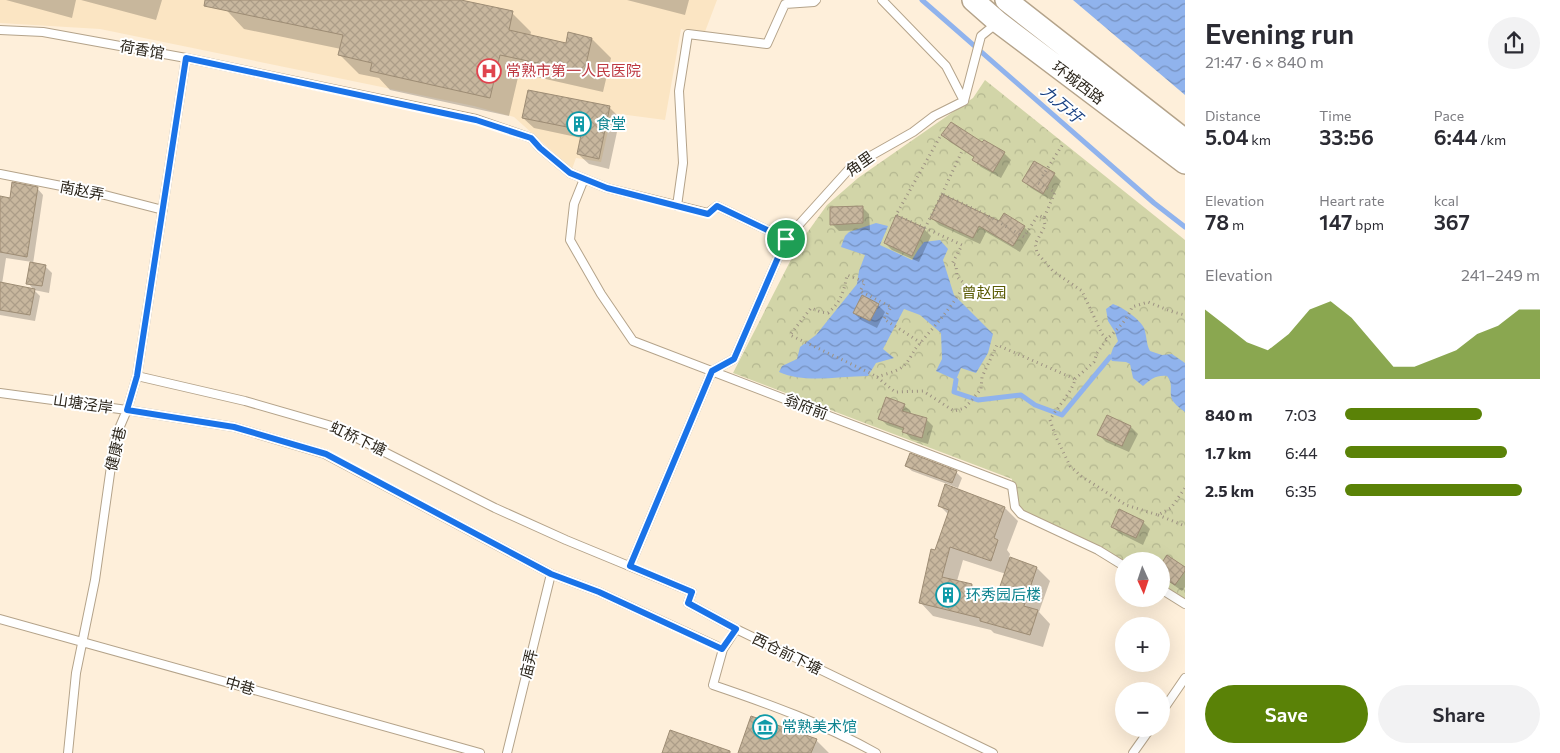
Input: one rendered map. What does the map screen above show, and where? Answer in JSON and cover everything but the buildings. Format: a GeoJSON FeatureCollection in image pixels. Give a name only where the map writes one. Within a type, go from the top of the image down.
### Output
{"type":"FeatureCollection","features":[{"type":"Feature","properties":{"kind":"main road","name":"环城西路"},"geometry":{"type":"LineString","coordinates":[[973,0],[1006,12],[1185,140]]}},
{"type":"Feature","properties":{"kind":"main road","name":"环城西路"},"geometry":{"type":"LineString","coordinates":[[1006,12],[1185,164]]}},
{"type":"Feature","properties":{"kind":"lane"},"geometry":{"type":"LineString","coordinates":[[677,206],[683,163],[679,91],[688,34],[767,44],[785,4],[814,2],[816,0]]}},
{"type":"Feature","properties":{"kind":"lane"},"geometry":{"type":"LineString","coordinates":[[882,0],[946,66],[964,101]]}},
{"type":"Feature","properties":{"kind":"lane"},"geometry":{"type":"LineString","coordinates":[[964,101],[982,36],[1006,12]]}},
{"type":"Feature","properties":{"kind":"lane","name":"荷香馆"},"geometry":{"type":"LineString","coordinates":[[0,30],[43,32],[186,58],[476,120],[531,138],[570,173],[607,188],[708,214],[717,206],[786,239]]}},
{"type":"Feature","properties":{"kind":"lane","name":"健康巷"},"geometry":{"type":"LineString","coordinates":[[68,753],[76,672],[95,580],[116,438],[137,376],[186,58]]}},
{"type":"Feature","properties":{"kind":"lane","name":"角里"},"geometry":{"type":"LineString","coordinates":[[712,371],[734,359],[786,239],[851,167],[913,132],[934,116],[964,101]]}},
{"type":"Feature","properties":{"kind":"lane","name":"南赵弄"},"geometry":{"type":"LineString","coordinates":[[0,174],[97,192],[163,210]]}},
{"type":"Feature","properties":{"kind":"lane","name":"翁府前"},"geometry":{"type":"LineString","coordinates":[[584,179],[574,204],[570,240],[601,294],[633,341],[1012,486],[1015,507],[1021,514],[1098,550],[1115,560]]}},
{"type":"Feature","properties":{"kind":"lane"},"geometry":{"type":"LineString","coordinates":[[630,566],[712,371]]}},
{"type":"Feature","properties":{"kind":"lane","name":"虹桥下塘"},"geometry":{"type":"LineString","coordinates":[[137,376],[245,401],[335,427],[495,508],[566,540]]}},
{"type":"Feature","properties":{"kind":"lane","name":"山塘泾岸"},"geometry":{"type":"LineString","coordinates":[[0,393],[234,427],[326,454],[551,574],[599,592],[722,649]]}},
{"type":"Feature","properties":{"kind":"lane","name":"西仓前下塘"},"geometry":{"type":"LineString","coordinates":[[566,540],[692,592],[688,603],[736,629],[993,753]]}},
{"type":"Feature","properties":{"kind":"lane","name":"庙弄"},"geometry":{"type":"LineString","coordinates":[[507,753],[551,574]]}},
{"type":"Feature","properties":{"kind":"lane"},"geometry":{"type":"LineString","coordinates":[[1170,595],[1185,604]]}},
{"type":"Feature","properties":{"kind":"lane","name":"中巷"},"geometry":{"type":"LineString","coordinates":[[0,620],[480,753]]}},
{"type":"Feature","properties":{"kind":"lane"},"geometry":{"type":"LineString","coordinates":[[736,629],[722,649],[713,685],[776,707],[851,739],[876,753]]}},
{"type":"Feature","properties":{"kind":"lane"},"geometry":{"type":"LineString","coordinates":[[1170,700],[1185,678]]}},
{"type":"Feature","properties":{"kind":"lane"},"geometry":{"type":"LineString","coordinates":[[1133,753],[1144,737]]}},
{"type":"Feature","properties":{"kind":"path"},"geometry":{"type":"LineString","coordinates":[[877,377],[903,367],[920,343],[935,328],[965,284],[957,277],[956,265],[952,264],[962,245],[896,215],[941,135]]}},
{"type":"Feature","properties":{"kind":"path"},"geometry":{"type":"LineString","coordinates":[[1063,144],[1038,183],[1055,192],[1044,218],[1045,226],[1035,244],[1037,253],[1053,271],[1082,291],[1102,334],[1107,339]]}},
{"type":"Feature","properties":{"kind":"path"},"geometry":{"type":"LineString","coordinates":[[925,228],[963,149]]}},
{"type":"Feature","properties":{"kind":"path"},"geometry":{"type":"LineString","coordinates":[[942,194],[985,214],[1024,237],[1038,215],[1044,218]]}},
{"type":"Feature","properties":{"kind":"path"},"geometry":{"type":"LineString","coordinates":[[920,343],[884,319],[891,307],[860,292],[865,282],[847,275],[843,295],[836,306],[828,313],[811,308],[790,335],[870,373],[895,392],[922,391],[954,411],[964,408],[976,397],[981,389],[982,377],[997,345],[1076,379]]}},
{"type":"Feature","properties":{"kind":"path"},"geometry":{"type":"LineString","coordinates":[[1185,315],[1148,302],[1132,307],[1129,314],[1097,353],[1094,362],[1076,379],[1074,385],[1057,407],[1050,420],[1070,466],[1081,476],[1126,505],[1185,526]]}},
{"type":"Feature","properties":{"kind":"path"},"geometry":{"type":"LineString","coordinates":[[1158,515],[1171,508],[1185,488]]}},
{"type":"Feature","properties":{"kind":"shaded area","name":"常熟市第一人民医院"},"geometry":{"type":"Polygon","coordinates":[[[0,0],[717,0],[703,37],[681,29],[665,120],[612,113],[601,162],[576,158],[572,169],[514,117],[474,106],[100,29],[0,23],[0,0]]]}},
{"type":"Feature","properties":{"kind":"green space","name":"曾赵园"},"geometry":{"type":"Polygon","coordinates":[[[985,80],[1185,240],[1185,604],[1170,595],[1170,552],[1115,552],[1115,561],[1015,507],[1012,479],[733,373],[799,244],[827,205],[858,178],[973,98],[985,80]]]}},
{"type":"Feature","properties":{"kind":"water"},"geometry":{"type":"Polygon","coordinates":[[[1073,0],[1185,0],[1185,95],[1073,0]]]}},
{"type":"Feature","properties":{"kind":"water"},"geometry":{"type":"Polygon","coordinates":[[[876,223],[888,226],[880,245],[912,260],[924,242],[940,240],[948,249],[943,260],[954,295],[993,334],[988,353],[976,373],[961,368],[956,380],[936,371],[942,359],[941,333],[920,315],[904,309],[883,349],[894,358],[876,363],[868,376],[811,379],[789,376],[779,372],[782,366],[797,359],[800,347],[816,335],[857,284],[859,271],[865,255],[841,247],[845,236],[849,232],[876,223]]]}},
{"type":"Feature","properties":{"kind":"water"},"geometry":{"type":"Polygon","coordinates":[[[1113,304],[1139,321],[1144,328],[1150,351],[1162,355],[1172,354],[1185,363],[1185,412],[1172,399],[1171,383],[1167,376],[1154,378],[1143,386],[1133,378],[1130,364],[1112,361],[1110,357],[1118,341],[1108,321],[1106,309],[1113,304]]]}},
{"type":"Feature","properties":{"kind":"waterway","name":"九万圩"},"geometry":{"type":"LineString","coordinates":[[922,0],[1154,203],[1185,227]]}},
{"type":"Feature","properties":{"kind":"waterway"},"geometry":{"type":"LineString","coordinates":[[956,380],[954,392],[978,400],[1021,395],[1035,405],[1062,415],[1110,357]]}},
{"type":"Feature","properties":{"kind":"place","name":"常熟市第一人民医院"},"geometry":{"type":"Point","coordinates":[489,71]}},
{"type":"Feature","properties":{"kind":"place","name":"食堂"},"geometry":{"type":"Point","coordinates":[579,124]}},
{"type":"Feature","properties":{"kind":"place","name":"环秀园后楼"},"geometry":{"type":"Point","coordinates":[948,595]}},
{"type":"Feature","properties":{"kind":"place","name":"常熟美术馆"},"geometry":{"type":"Point","coordinates":[765,727]}},
{"type":"Feature","properties":{"kind":"route"},"geometry":{"type":"LineString","coordinates":[[186,58],[476,120],[531,138],[570,173],[607,188],[708,214],[717,206],[786,239],[734,359],[712,371],[630,566],[692,592],[688,603],[736,629],[722,649],[599,592],[551,574],[326,454],[234,427],[127,410],[137,376],[186,58]]}}]}
